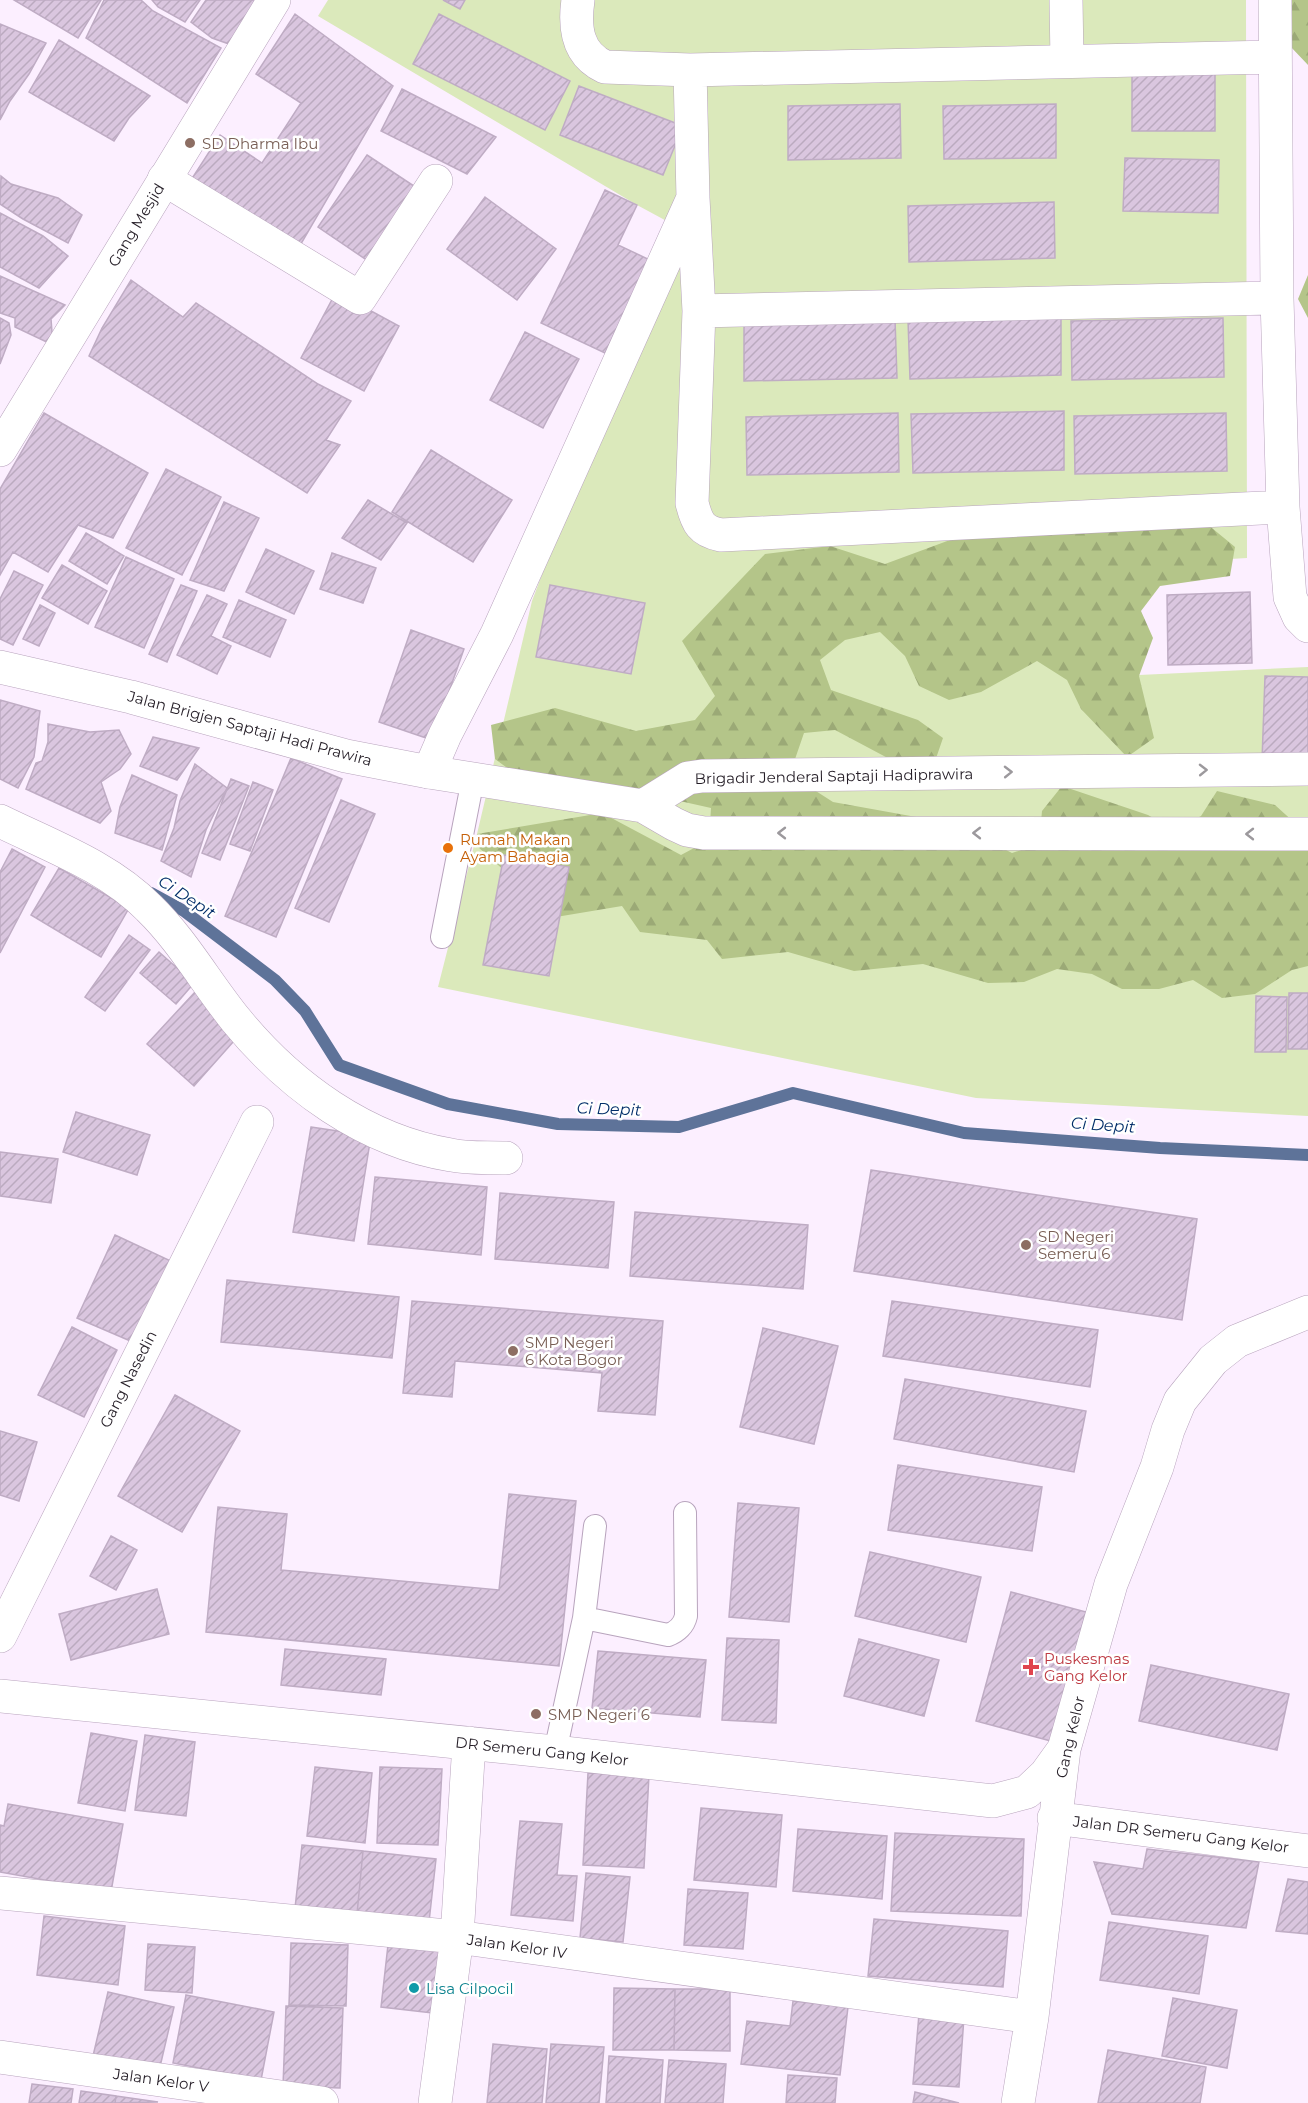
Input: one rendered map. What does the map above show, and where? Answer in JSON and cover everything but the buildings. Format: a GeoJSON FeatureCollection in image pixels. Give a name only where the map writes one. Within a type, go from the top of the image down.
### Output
{"type":"FeatureCollection","features":[{"type":"Feature","properties":{"kind":"street","name":"Gang Mesjid"},"geometry":{"type":"LineString","coordinates":[[0,450],[273,0]]}},
{"type":"Feature","properties":{"kind":"street"},"geometry":{"type":"LineString","coordinates":[[578,0],[578,33],[587,55],[594,62],[605,67],[690,70],[1275,57]]}},
{"type":"Feature","properties":{"kind":"street"},"geometry":{"type":"LineString","coordinates":[[1066,0],[1067,61]]}},
{"type":"Feature","properties":{"kind":"street"},"geometry":{"type":"LineString","coordinates":[[1275,0],[1276,298],[1283,507],[1290,597],[1299,617],[1308,626]]}},
{"type":"Feature","properties":{"kind":"street"},"geometry":{"type":"LineString","coordinates":[[690,70],[699,311],[692,504],[696,519],[706,531],[722,535],[1283,507]]}},
{"type":"Feature","properties":{"kind":"street"},"geometry":{"type":"LineString","coordinates":[[164,179],[360,298],[436,181]]}},
{"type":"Feature","properties":{"kind":"street"},"geometry":{"type":"LineString","coordinates":[[429,772],[445,735],[497,634],[693,198]]}},
{"type":"Feature","properties":{"kind":"street"},"geometry":{"type":"LineString","coordinates":[[699,311],[1276,298]]}},
{"type":"Feature","properties":{"kind":"street","name":"Jalan Brigjen Saptaji Hadi Prawira"},"geometry":{"type":"LineString","coordinates":[[0,667],[131,696],[346,756],[429,772],[643,806]]}},
{"type":"Feature","properties":{"kind":"street","name":"Brigadir Jenderal Saptaji Hadiprawira"},"geometry":{"type":"LineString","coordinates":[[643,806],[688,778],[702,776],[1308,769]]}},
{"type":"Feature","properties":{"kind":"street"},"geometry":{"type":"LineString","coordinates":[[643,806],[687,830],[704,832],[1308,834]]}},
{"type":"Feature","properties":{"kind":"street"},"geometry":{"type":"LineString","coordinates":[[0,822],[70,855],[124,886],[171,932],[246,1031],[266,1053],[326,1104],[370,1130],[424,1149],[453,1156],[506,1158]]}},
{"type":"Feature","properties":{"kind":"street","name":"Gang Nasedin"},"geometry":{"type":"LineString","coordinates":[[0,1636],[257,1122]]}},
{"type":"Feature","properties":{"kind":"street","name":"Gang Kelor"},"geometry":{"type":"LineString","coordinates":[[1018,2103],[1032,2017],[1064,1749],[1111,1584],[1180,1401],[1213,1360],[1237,1341],[1308,1312]]}},
{"type":"Feature","properties":{"kind":"street","name":"DR Semeru Gang Kelor"},"geometry":{"type":"LineString","coordinates":[[0,1696],[555,1752],[993,1801],[1027,1792],[1046,1774],[1064,1749]]}},
{"type":"Feature","properties":{"kind":"street"},"geometry":{"type":"LineString","coordinates":[[435,2103],[457,1937],[469,1743]]}},
{"type":"Feature","properties":{"kind":"street","name":"Jalan DR Semeru Gang Kelor"},"geometry":{"type":"LineString","coordinates":[[1054,1818],[1308,1851]]}},
{"type":"Feature","properties":{"kind":"street","name":"Jalan Kelor IV"},"geometry":{"type":"LineString","coordinates":[[0,1893],[457,1937],[1032,2017]]}},
{"type":"Feature","properties":{"kind":"street","name":"Jalan Kelor V"},"geometry":{"type":"LineString","coordinates":[[0,2057],[322,2103]]}},
{"type":"Feature","properties":{"kind":"lane"},"geometry":{"type":"LineString","coordinates":[[442,937],[473,779]]}},
{"type":"Feature","properties":{"kind":"lane"},"geometry":{"type":"LineString","coordinates":[[584,1618],[668,1635],[682,1624],[686,1616],[685,1513]]}},
{"type":"Feature","properties":{"kind":"lane"},"geometry":{"type":"LineString","coordinates":[[555,1752],[584,1618],[595,1526]]}},
{"type":"Feature","properties":{"kind":"green space"},"geometry":{"type":"Polygon","coordinates":[[[328,0],[1246,0],[1247,558],[1130,565],[1139,675],[1308,667],[1308,1116],[976,1098],[438,987],[532,601],[674,225],[318,16],[328,0]]]}},
{"type":"Feature","properties":{"kind":"green space"},"geometry":{"type":"Polygon","coordinates":[[[1283,0],[1308,0],[1308,65],[1290,46],[1283,0]]]}},
{"type":"Feature","properties":{"kind":"green space"},"geometry":{"type":"Polygon","coordinates":[[[1308,275],[1308,318],[1298,299],[1308,275]]]}},
{"type":"Feature","properties":{"kind":"green space"},"geometry":{"type":"Polygon","coordinates":[[[1190,510],[1235,547],[1230,576],[1160,586],[1141,611],[1153,638],[1139,676],[1154,738],[1127,757],[1081,709],[1067,680],[1037,661],[981,692],[949,700],[919,686],[905,656],[880,632],[845,640],[820,660],[831,690],[918,720],[943,738],[933,767],[899,764],[835,730],[804,733],[794,762],[808,786],[833,802],[955,824],[1012,853],[1039,844],[1042,811],[1062,786],[1148,815],[1174,830],[1201,816],[1217,791],[1275,805],[1296,824],[1308,820],[1308,966],[1292,970],[1255,994],[1222,998],[1193,980],[1159,989],[1122,989],[1092,974],[1057,969],[1024,982],[988,983],[923,964],[854,971],[788,952],[722,959],[707,940],[640,932],[622,906],[556,917],[478,847],[477,834],[602,813],[681,855],[709,840],[711,808],[653,795],[521,778],[495,759],[491,725],[555,708],[636,731],[695,720],[715,696],[682,641],[765,554],[830,546],[885,564],[977,530],[1190,510]]]}},
{"type":"Feature","properties":{"kind":"waterway","name":"Ci Depit"},"geometry":{"type":"LineString","coordinates":[[151,893],[184,911],[275,980],[305,1011],[339,1065],[448,1104],[558,1124],[679,1127],[793,1093],[964,1133],[1160,1148],[1308,1155]]}},
{"type":"Feature","properties":{"kind":"place","name":"SD Dharma Ibu"},"geometry":{"type":"Point","coordinates":[190,143]}},
{"type":"Feature","properties":{"kind":"place","name":"Rumah Makan Ayam Bahagia"},"geometry":{"type":"Point","coordinates":[448,848]}},
{"type":"Feature","properties":{"kind":"place","name":"SD Negeri Semeru 6"},"geometry":{"type":"Point","coordinates":[1026,1245]}},
{"type":"Feature","properties":{"kind":"place","name":"SMP Negeri 6 Kota Bogor"},"geometry":{"type":"Point","coordinates":[513,1351]}},
{"type":"Feature","properties":{"kind":"place","name":"Puskesmas Gang Kelor"},"geometry":{"type":"Point","coordinates":[1031,1667]}},
{"type":"Feature","properties":{"kind":"place","name":"SMP Negeri 6"},"geometry":{"type":"Point","coordinates":[536,1714]}},
{"type":"Feature","properties":{"kind":"place","name":"Lisa Cilpocil"},"geometry":{"type":"Point","coordinates":[414,1988]}}]}
